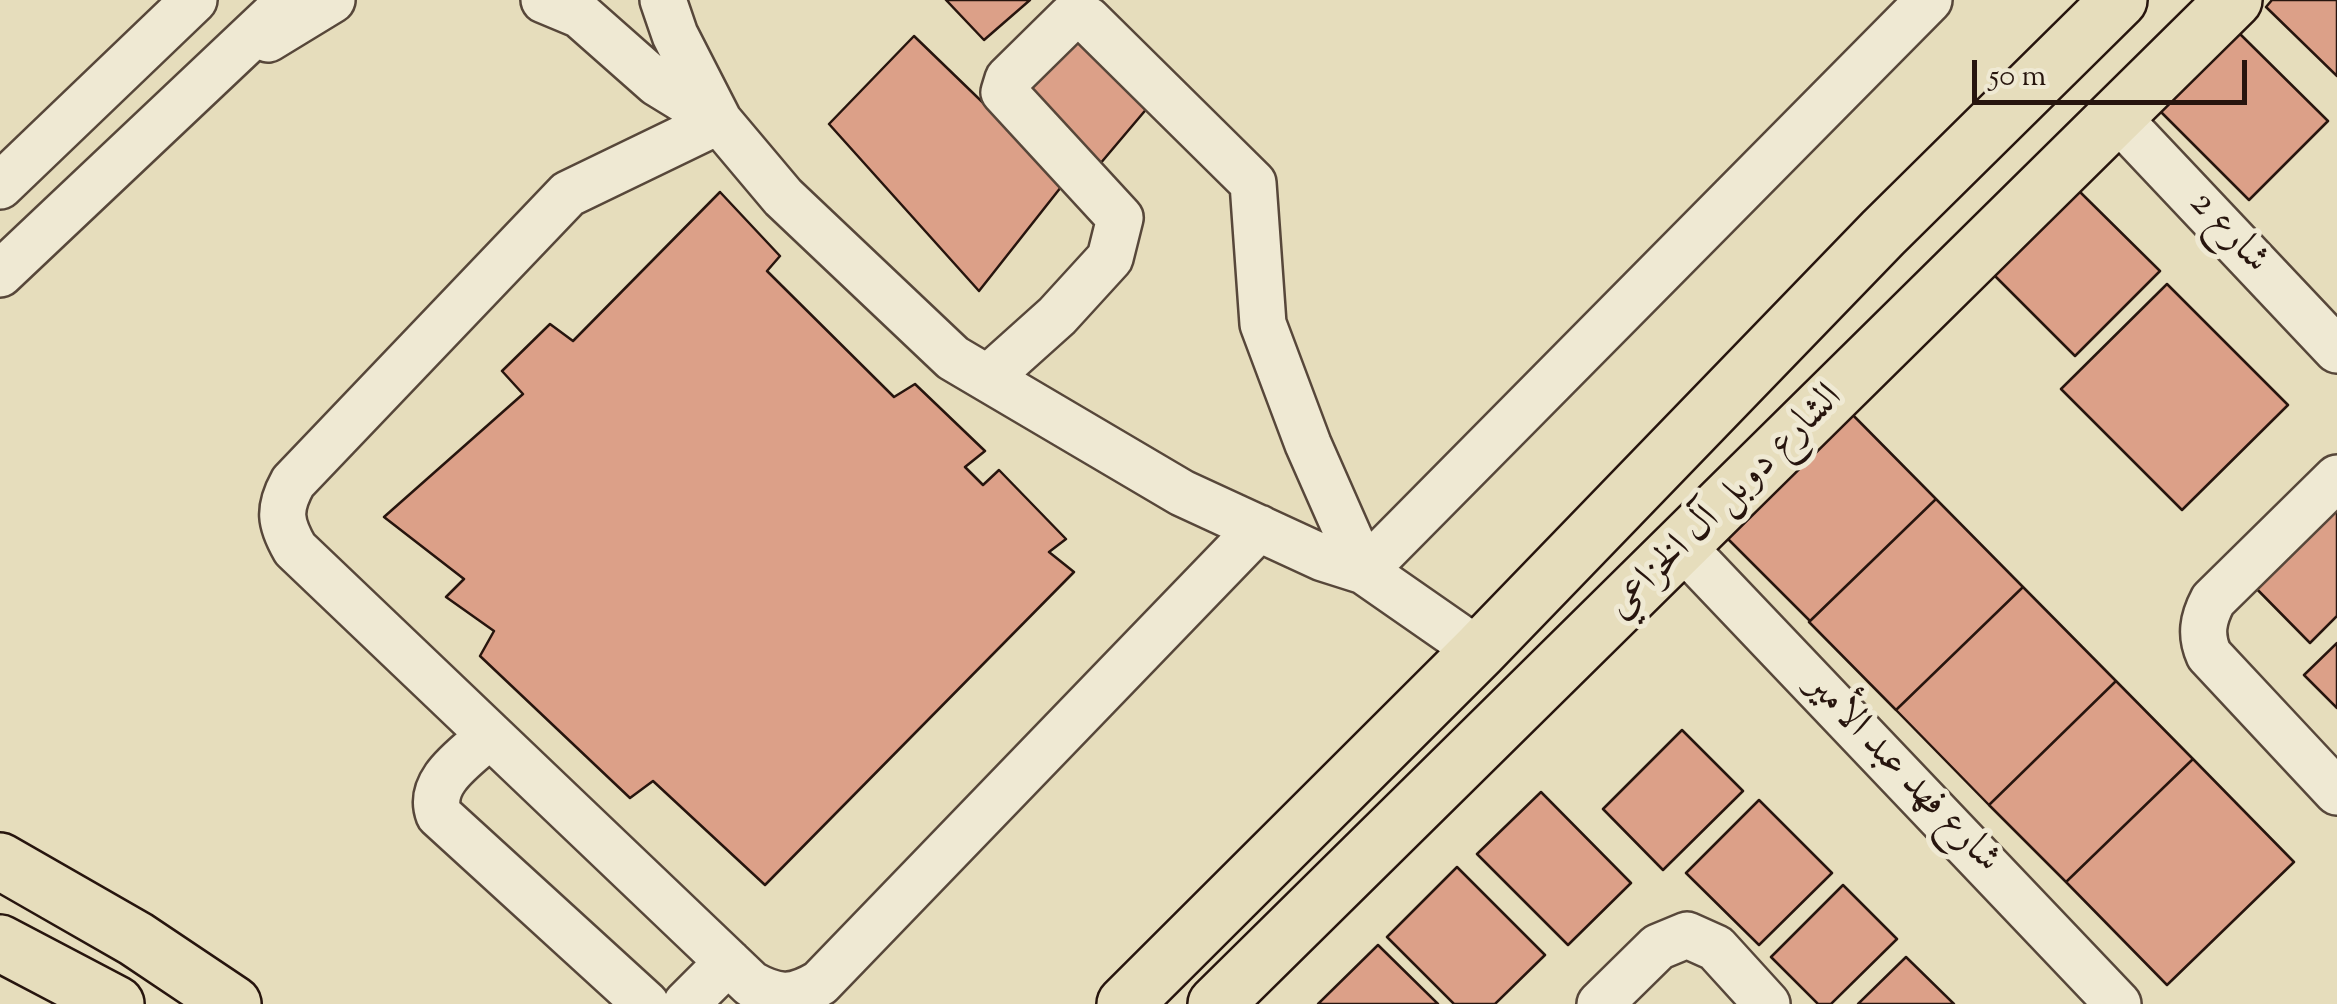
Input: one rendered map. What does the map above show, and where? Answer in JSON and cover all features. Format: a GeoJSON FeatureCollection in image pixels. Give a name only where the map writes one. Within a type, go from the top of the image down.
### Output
{"type":"FeatureCollection","features":[{"type":"Feature","properties":{"kind":"main road","name":"الشارع دوبل آل الخزاعي"},"geometry":{"type":"LineString","coordinates":[[1125,1004],[1480,651],[1882,233],[2119,0]]}},
{"type":"Feature","properties":{"kind":"main road","name":"الشارع دوبل آل الخزاعي"},"geometry":{"type":"LineString","coordinates":[[1216,1004],[1684,547],[2234,0]]}},
{"type":"Feature","properties":{"kind":"main road"},"geometry":{"type":"LineString","coordinates":[[1882,233],[1880,260],[1888,278],[1902,288],[1941,293]]}},
{"type":"Feature","properties":{"kind":"main road"},"geometry":{"type":"LineString","coordinates":[[1803,314],[1824,315],[1852,332],[1862,370]]}},
{"type":"Feature","properties":{"kind":"main road"},"geometry":{"type":"LineString","coordinates":[[0,861],[136,939],[233,1004]]}},
{"type":"Feature","properties":{"kind":"main road"},"geometry":{"type":"LineString","coordinates":[[2,946],[116,1004]]}},
{"type":"Feature","properties":{"kind":"street"},"geometry":{"type":"LineString","coordinates":[[0,186],[194,0]]}},
{"type":"Feature","properties":{"kind":"street"},"geometry":{"type":"LineString","coordinates":[[0,274],[290,0]]}},
{"type":"Feature","properties":{"kind":"street"},"geometry":{"type":"LineString","coordinates":[[204,82],[332,0]]}},
{"type":"Feature","properties":{"kind":"street"},"geometry":{"type":"LineString","coordinates":[[544,0],[580,16],[657,83],[719,120]]}},
{"type":"Feature","properties":{"kind":"street"},"geometry":{"type":"LineString","coordinates":[[663,0],[675,35],[719,120],[783,197],[953,358],[1182,493],[1364,571],[1480,651]]}},
{"type":"Feature","properties":{"kind":"street"},"geometry":{"type":"LineString","coordinates":[[1364,571],[1929,0]]}},
{"type":"Feature","properties":{"kind":"street"},"geometry":{"type":"LineString","coordinates":[[988,377],[1057,316],[1110,258],[1120,218],[1004,92],[1008,79],[1070,18],[1088,20],[1253,183],[1263,324],[1308,444],[1364,571]]}},
{"type":"Feature","properties":{"kind":"street","name":"شارع 2"},"geometry":{"type":"LineString","coordinates":[[2117,117],[2337,350]]}},
{"type":"Feature","properties":{"kind":"street"},"geometry":{"type":"LineString","coordinates":[[719,120],[568,194],[293,482],[281,504],[282,528],[295,549],[751,984],[773,996],[798,996],[820,983],[1258,528]]}},
{"type":"Feature","properties":{"kind":"street"},"geometry":{"type":"LineString","coordinates":[[2337,478],[2213,600],[2206,613],[2203,641],[2209,654],[2337,792]]}},
{"type":"Feature","properties":{"kind":"street","name":"شارع فهد عبد الأمير"},"geometry":{"type":"LineString","coordinates":[[1684,547],[2118,1004]]}},
{"type":"Feature","properties":{"kind":"street"},"geometry":{"type":"LineString","coordinates":[[490,734],[443,780],[436,797],[440,815],[646,1004]]}},
{"type":"Feature","properties":{"kind":"street"},"geometry":{"type":"LineString","coordinates":[[1600,1004],[1658,946],[1687,935],[1716,948],[1767,1004]]}},
{"type":"Feature","properties":{"kind":"street"},"geometry":{"type":"LineString","coordinates":[[686,1004],[728,962]]}},
{"type":"Feature","properties":{"kind":"building"},"geometry":{"type":"Polygon","coordinates":[[[946,0],[1030,0],[984,40],[946,0]]]}},
{"type":"Feature","properties":{"kind":"building"},"geometry":{"type":"Polygon","coordinates":[[[2272,0],[2337,0],[2337,76],[2266,7],[2272,0]]]}},
{"type":"Feature","properties":{"kind":"building"},"geometry":{"type":"Polygon","coordinates":[[[2239,33],[2328,121],[2249,200],[2160,111],[2239,33]]]}},
{"type":"Feature","properties":{"kind":"building"},"geometry":{"type":"Polygon","coordinates":[[[1070,34],[1149,106],[1094,171],[1017,89],[1070,34]]]}},
{"type":"Feature","properties":{"kind":"building"},"geometry":{"type":"Polygon","coordinates":[[[914,36],[1065,182],[979,291],[829,124],[914,36]]]}},
{"type":"Feature","properties":{"kind":"building"},"geometry":{"type":"Polygon","coordinates":[[[2078,190],[2160,271],[2075,356],[1993,274],[2078,190]]]}},
{"type":"Feature","properties":{"kind":"building"},"geometry":{"type":"Polygon","coordinates":[[[720,192],[780,256],[767,271],[894,397],[915,384],[985,451],[965,467],[983,485],[999,470],[1066,539],[1049,552],[1074,572],[765,885],[653,781],[630,798],[480,656],[494,631],[446,597],[464,579],[384,517],[523,394],[502,371],[550,324],[573,341],[720,192]]]}},
{"type":"Feature","properties":{"kind":"building"},"geometry":{"type":"Polygon","coordinates":[[[2167,284],[2288,405],[2182,510],[2061,389],[2167,284]]]}},
{"type":"Feature","properties":{"kind":"building"},"geometry":{"type":"Polygon","coordinates":[[[1842,404],[1936,499],[1810,621],[1716,527],[1842,404]]]}},
{"type":"Feature","properties":{"kind":"building"},"geometry":{"type":"Polygon","coordinates":[[[2337,495],[2337,616],[2310,643],[2243,575],[2337,495]]]}},
{"type":"Feature","properties":{"kind":"building"},"geometry":{"type":"Polygon","coordinates":[[[1936,499],[2023,587],[1896,710],[1809,622],[1936,499]]]}},
{"type":"Feature","properties":{"kind":"building"},"geometry":{"type":"Polygon","coordinates":[[[2023,587],[2116,681],[1989,805],[1896,710],[2023,587]]]}},
{"type":"Feature","properties":{"kind":"building"},"geometry":{"type":"Polygon","coordinates":[[[2337,643],[2337,708],[2304,675],[2337,643]]]}},
{"type":"Feature","properties":{"kind":"building"},"geometry":{"type":"Polygon","coordinates":[[[2116,681],[2193,759],[2066,882],[1989,805],[2116,681]]]}},
{"type":"Feature","properties":{"kind":"building"},"geometry":{"type":"Polygon","coordinates":[[[1682,730],[1743,791],[1663,870],[1603,809],[1682,730]]]}},
{"type":"Feature","properties":{"kind":"building"},"geometry":{"type":"Polygon","coordinates":[[[2193,759],[2294,862],[2167,985],[2066,882],[2193,759]]]}},
{"type":"Feature","properties":{"kind":"building"},"geometry":{"type":"Polygon","coordinates":[[[1541,792],[1631,883],[1568,945],[1477,854],[1541,792]]]}},
{"type":"Feature","properties":{"kind":"building"},"geometry":{"type":"Polygon","coordinates":[[[1759,800],[1832,873],[1759,945],[1686,873],[1759,800]]]}},
{"type":"Feature","properties":{"kind":"building"},"geometry":{"type":"Polygon","coordinates":[[[1457,867],[1545,955],[1495,1004],[1454,1004],[1387,937],[1457,867]]]}},
{"type":"Feature","properties":{"kind":"building"},"geometry":{"type":"Polygon","coordinates":[[[1843,885],[1897,939],[1831,1004],[1818,1004],[1771,957],[1843,885]]]}},
{"type":"Feature","properties":{"kind":"building"},"geometry":{"type":"Polygon","coordinates":[[[1378,945],[1438,1004],[1318,1004],[1378,945]]]}},
{"type":"Feature","properties":{"kind":"building"},"geometry":{"type":"Polygon","coordinates":[[[1906,957],[1954,1004],[1858,1004],[1906,957]]]}}]}
